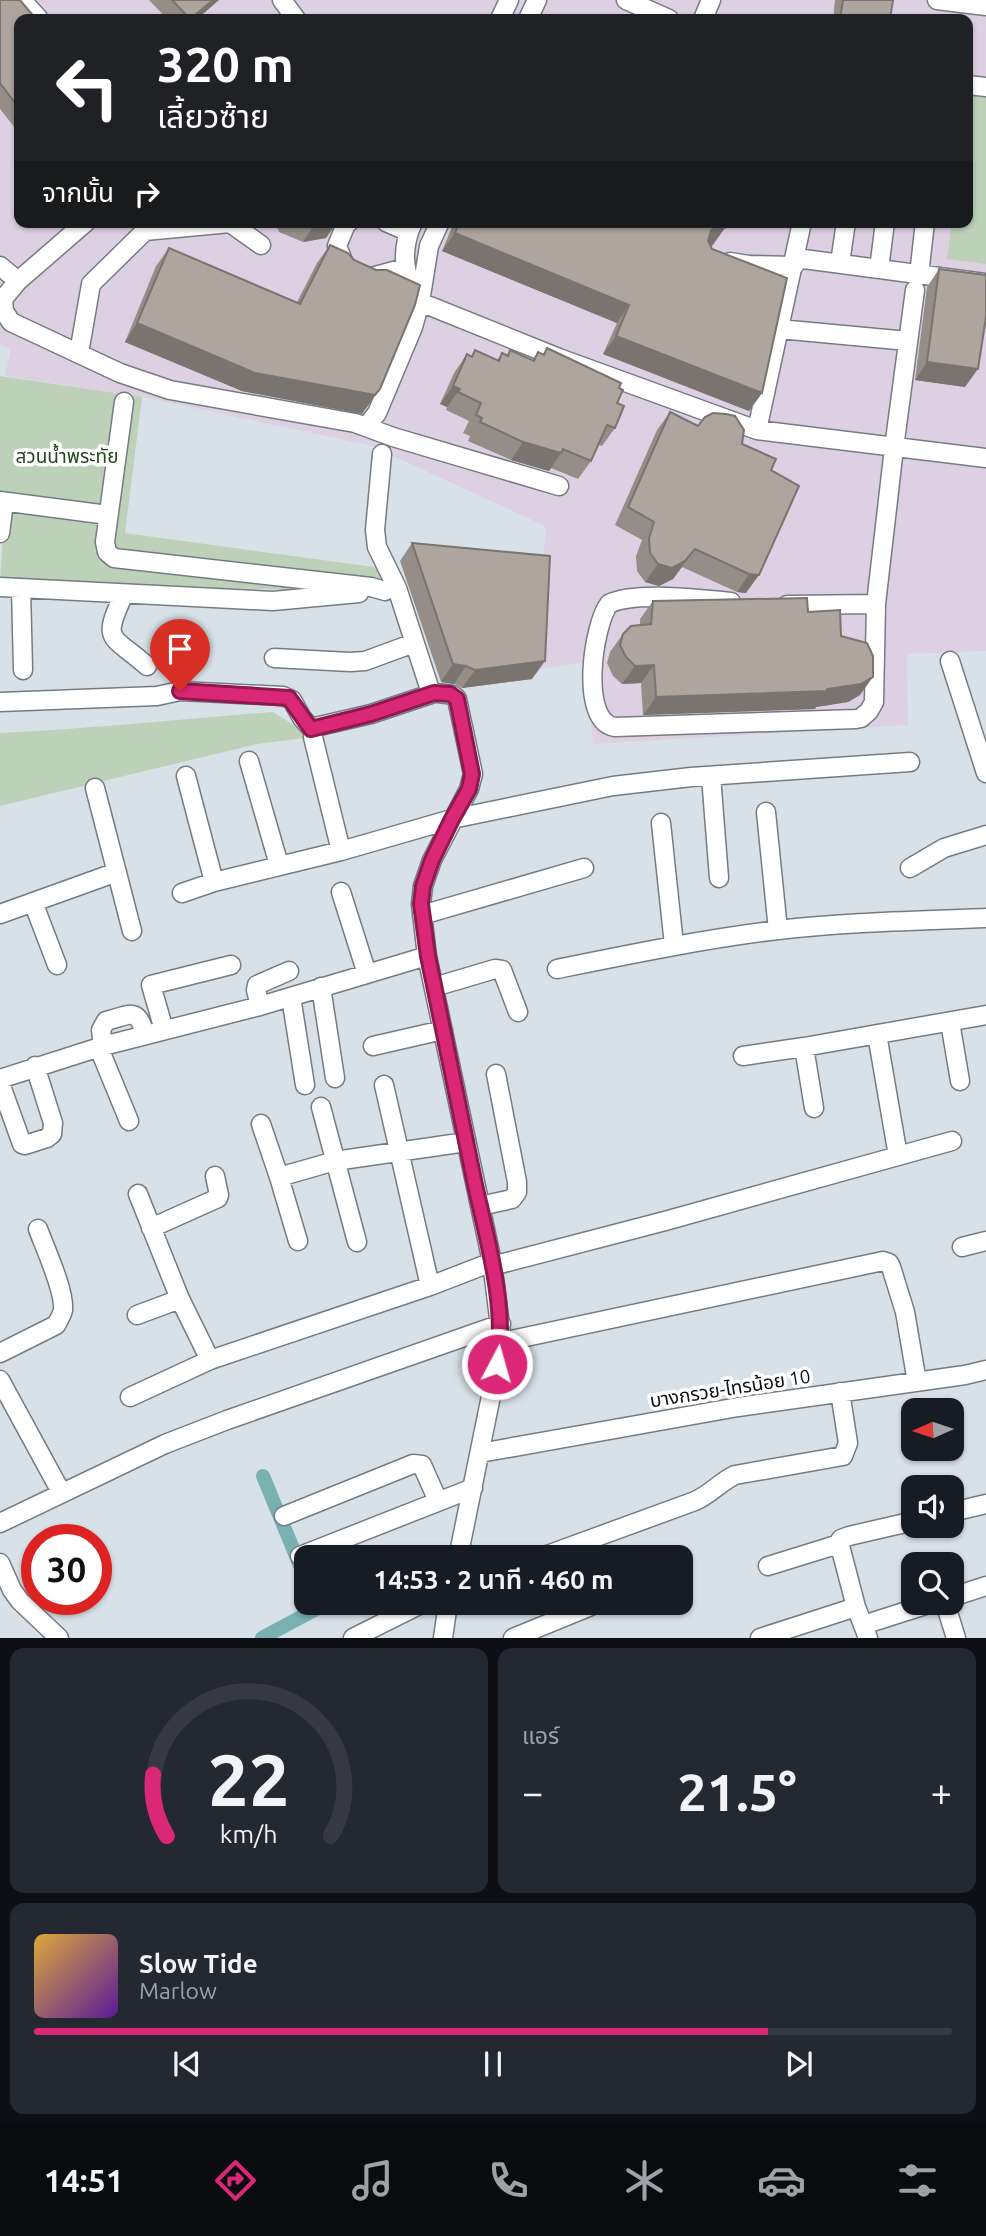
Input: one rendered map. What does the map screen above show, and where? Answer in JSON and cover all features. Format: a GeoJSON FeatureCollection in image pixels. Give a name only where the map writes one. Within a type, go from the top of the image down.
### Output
{"type":"FeatureCollection","features":[{"type":"Feature","properties":{"kind":"street"},"geometry":{"type":"LineString","coordinates":[[22,0],[35,14]]}},
{"type":"Feature","properties":{"kind":"street"},"geometry":{"type":"LineString","coordinates":[[626,0],[658,14]]}},
{"type":"Feature","properties":{"kind":"street"},"geometry":{"type":"LineString","coordinates":[[937,0],[986,6]]}},
{"type":"Feature","properties":{"kind":"street"},"geometry":{"type":"LineString","coordinates":[[79,228],[18,281],[3,299],[4,310],[11,322],[120,373],[170,390],[355,423],[406,441],[559,486]]}},
{"type":"Feature","properties":{"kind":"street"},"geometry":{"type":"LineString","coordinates":[[79,353],[91,284],[145,231],[177,228]]}},
{"type":"Feature","properties":{"kind":"street"},"geometry":{"type":"LineString","coordinates":[[237,228],[261,245]]}},
{"type":"Feature","properties":{"kind":"street"},"geometry":{"type":"LineString","coordinates":[[344,228],[337,246],[346,268],[368,278],[405,268]]}},
{"type":"Feature","properties":{"kind":"street"},"geometry":{"type":"LineString","coordinates":[[411,228],[404,251],[405,268],[420,302],[559,358],[757,430],[986,458]]}},
{"type":"Feature","properties":{"kind":"street"},"geometry":{"type":"LineString","coordinates":[[366,427],[377,413],[413,327],[429,246],[437,228]]}},
{"type":"Feature","properties":{"kind":"street"},"geometry":{"type":"LineString","coordinates":[[757,430],[801,228]]}},
{"type":"Feature","properties":{"kind":"street"},"geometry":{"type":"LineString","coordinates":[[840,263],[845,228]]}},
{"type":"Feature","properties":{"kind":"street"},"geometry":{"type":"LineString","coordinates":[[879,270],[884,228]]}},
{"type":"Feature","properties":{"kind":"street"},"geometry":{"type":"LineString","coordinates":[[876,604],[760,605],[685,597],[624,598],[609,604],[600,622],[592,670],[600,718],[604,723],[615,727],[861,718],[869,711],[874,702],[876,604],[924,228]]}},
{"type":"Feature","properties":{"kind":"street"},"geometry":{"type":"LineString","coordinates":[[712,257],[740,264],[840,263],[879,270],[917,282],[986,283]]}},
{"type":"Feature","properties":{"kind":"street"},"geometry":{"type":"LineString","coordinates":[[0,266],[18,281]]}},
{"type":"Feature","properties":{"kind":"street"},"geometry":{"type":"LineString","coordinates":[[779,329],[908,341]]}},
{"type":"Feature","properties":{"kind":"street"},"geometry":{"type":"LineString","coordinates":[[124,402],[105,542],[107,552],[114,558],[391,590]]}},
{"type":"Feature","properties":{"kind":"street"},"geometry":{"type":"LineString","coordinates":[[382,454],[376,547],[426,681],[434,693]]}},
{"type":"Feature","properties":{"kind":"street"},"geometry":{"type":"LineString","coordinates":[[0,533],[2,501],[108,515]]}},
{"type":"Feature","properties":{"kind":"street"},"geometry":{"type":"LineString","coordinates":[[0,587],[274,601],[391,590]]}},
{"type":"Feature","properties":{"kind":"street"},"geometry":{"type":"LineString","coordinates":[[21,588],[23,670]]}},
{"type":"Feature","properties":{"kind":"street"},"geometry":{"type":"LineString","coordinates":[[124,594],[111,621],[111,634],[115,641],[147,666]]}},
{"type":"Feature","properties":{"kind":"street"},"geometry":{"type":"LineString","coordinates":[[274,658],[365,661],[414,643]]}},
{"type":"Feature","properties":{"kind":"street"},"geometry":{"type":"LineString","coordinates":[[950,661],[978,724],[986,773]]}},
{"type":"Feature","properties":{"kind":"street"},"geometry":{"type":"LineString","coordinates":[[0,702],[158,696],[180,691],[283,696],[292,700],[311,729],[371,714],[434,693],[450,694],[457,699],[472,774],[469,789],[432,860],[423,886],[422,915],[434,987],[492,1264],[501,1333],[481,1453],[461,1545]]}},
{"type":"Feature","properties":{"kind":"street"},"geometry":{"type":"LineString","coordinates":[[313,737],[341,851]]}},
{"type":"Feature","properties":{"kind":"street"},"geometry":{"type":"LineString","coordinates":[[249,761],[279,864]]}},
{"type":"Feature","properties":{"kind":"street"},"geometry":{"type":"LineString","coordinates":[[182,893],[279,864],[341,851],[452,819],[613,786],[910,762]]}},
{"type":"Feature","properties":{"kind":"street"},"geometry":{"type":"LineString","coordinates":[[186,776],[214,882]]}},
{"type":"Feature","properties":{"kind":"street"},"geometry":{"type":"LineString","coordinates":[[711,776],[719,878]]}},
{"type":"Feature","properties":{"kind":"street"},"geometry":{"type":"LineString","coordinates":[[94,788],[132,931]]}},
{"type":"Feature","properties":{"kind":"street"},"geometry":{"type":"LineString","coordinates":[[766,811],[778,930]]}},
{"type":"Feature","properties":{"kind":"street"},"geometry":{"type":"LineString","coordinates":[[662,823],[674,945]]}},
{"type":"Feature","properties":{"kind":"street"},"geometry":{"type":"LineString","coordinates":[[910,868],[944,848],[986,835]]}},
{"type":"Feature","properties":{"kind":"street"},"geometry":{"type":"LineString","coordinates":[[422,915],[584,868]]}},
{"type":"Feature","properties":{"kind":"street"},"geometry":{"type":"LineString","coordinates":[[0,914],[117,872]]}},
{"type":"Feature","properties":{"kind":"street"},"geometry":{"type":"LineString","coordinates":[[341,892],[367,974]]}},
{"type":"Feature","properties":{"kind":"street"},"geometry":{"type":"LineString","coordinates":[[33,902],[57,965]]}},
{"type":"Feature","properties":{"kind":"street"},"geometry":{"type":"LineString","coordinates":[[557,969],[674,945],[778,930],[856,923],[986,918]]}},
{"type":"Feature","properties":{"kind":"street"},"geometry":{"type":"LineString","coordinates":[[35,1066],[53,1123],[52,1134],[25,1145],[22,1144],[0,1081],[35,1066],[145,1034],[260,1006],[428,956]]}},
{"type":"Feature","properties":{"kind":"street"},"geometry":{"type":"LineString","coordinates":[[164,1030],[150,985],[231,965]]}},
{"type":"Feature","properties":{"kind":"street"},"geometry":{"type":"LineString","coordinates":[[434,987],[495,969],[502,970],[518,1012]]}},
{"type":"Feature","properties":{"kind":"street"},"geometry":{"type":"LineString","coordinates":[[260,1006],[257,985],[289,971]]}},
{"type":"Feature","properties":{"kind":"street"},"geometry":{"type":"LineString","coordinates":[[321,988],[335,1078]]}},
{"type":"Feature","properties":{"kind":"street"},"geometry":{"type":"LineString","coordinates":[[291,997],[305,1085]]}},
{"type":"Feature","properties":{"kind":"street"},"geometry":{"type":"LineString","coordinates":[[743,1056],[986,1015]]}},
{"type":"Feature","properties":{"kind":"street"},"geometry":{"type":"LineString","coordinates":[[950,1022],[960,1081]]}},
{"type":"Feature","properties":{"kind":"street"},"geometry":{"type":"LineString","coordinates":[[373,1046],[443,1030]]}},
{"type":"Feature","properties":{"kind":"street"},"geometry":{"type":"LineString","coordinates":[[877,1034],[898,1156]]}},
{"type":"Feature","properties":{"kind":"street"},"geometry":{"type":"LineString","coordinates":[[101,1047],[129,1121]]}},
{"type":"Feature","properties":{"kind":"street"},"geometry":{"type":"LineString","coordinates":[[804,1047],[814,1108]]}},
{"type":"Feature","properties":{"kind":"street"},"geometry":{"type":"LineString","coordinates":[[480,1206],[512,1199],[517,1192],[496,1074]]}},
{"type":"Feature","properties":{"kind":"street"},"geometry":{"type":"LineString","coordinates":[[384,1085],[430,1286]]}},
{"type":"Feature","properties":{"kind":"street"},"geometry":{"type":"LineString","coordinates":[[321,1107],[357,1242]]}},
{"type":"Feature","properties":{"kind":"street"},"geometry":{"type":"LineString","coordinates":[[261,1124],[298,1241]]}},
{"type":"Feature","properties":{"kind":"street"},"geometry":{"type":"LineString","coordinates":[[130,1397],[210,1360],[492,1264],[664,1221],[952,1141]]}},
{"type":"Feature","properties":{"kind":"street"},"geometry":{"type":"LineString","coordinates":[[279,1177],[335,1161],[466,1142]]}},
{"type":"Feature","properties":{"kind":"street"},"geometry":{"type":"LineString","coordinates":[[151,1228],[218,1198],[215,1177]]}},
{"type":"Feature","properties":{"kind":"street"},"geometry":{"type":"LineString","coordinates":[[138,1194],[180,1299],[210,1360]]}},
{"type":"Feature","properties":{"kind":"street"},"geometry":{"type":"LineString","coordinates":[[0,1353],[56,1325],[61,1318],[64,1308],[62,1294],[38,1229]]}},
{"type":"Feature","properties":{"kind":"street"},"geometry":{"type":"LineString","coordinates":[[962,1247],[986,1241]]}},
{"type":"Feature","properties":{"kind":"street"},"geometry":{"type":"LineString","coordinates":[[0,1523],[61,1492],[227,1419],[501,1333],[883,1261],[889,1262],[905,1312],[917,1382]]}},
{"type":"Feature","properties":{"kind":"street"},"geometry":{"type":"LineString","coordinates":[[137,1315],[180,1299]]}},
{"type":"Feature","properties":{"kind":"street","name":"บางกรวย-ไทรน้อย 10"},"geometry":{"type":"LineString","coordinates":[[481,1453],[613,1428],[986,1370]]}},
{"type":"Feature","properties":{"kind":"street"},"geometry":{"type":"LineString","coordinates":[[0,1380],[61,1492]]}},
{"type":"Feature","properties":{"kind":"street"},"geometry":{"type":"LineString","coordinates":[[575,1545],[695,1501],[714,1492],[735,1475],[843,1456],[848,1443],[840,1392]]}},
{"type":"Feature","properties":{"kind":"street"},"geometry":{"type":"LineString","coordinates":[[284,1516],[413,1464],[422,1465],[438,1502]]}},
{"type":"Feature","properties":{"kind":"street"},"geometry":{"type":"LineString","coordinates":[[328,1545],[473,1488]]}},
{"type":"Feature","properties":{"kind":"street"},"geometry":{"type":"LineString","coordinates":[[964,1509],[986,1504]]}},
{"type":"Feature","properties":{"kind":"street"},"geometry":{"type":"LineString","coordinates":[[901,1524],[849,1536],[841,1539],[839,1544],[865,1631],[903,1615]]}},
{"type":"Feature","properties":{"kind":"street"},"geometry":{"type":"LineString","coordinates":[[768,1566],[839,1544]]}},
{"type":"Feature","properties":{"kind":"street"},"geometry":{"type":"LineString","coordinates":[[0,1563],[20,1601],[59,1637]]}},
{"type":"Feature","properties":{"kind":"street"},"geometry":{"type":"LineString","coordinates":[[964,1593],[986,1586]]}},
{"type":"Feature","properties":{"kind":"street"},"geometry":{"type":"LineString","coordinates":[[760,1637],[856,1607]]}},
{"type":"Feature","properties":{"kind":"street"},"geometry":{"type":"LineString","coordinates":[[353,1637],[398,1615]]}},
{"type":"Feature","properties":{"kind":"street"},"geometry":{"type":"LineString","coordinates":[[443,1637],[446,1615]]}},
{"type":"Feature","properties":{"kind":"street"},"geometry":{"type":"LineString","coordinates":[[513,1637],[568,1615]]}},
{"type":"Feature","properties":{"kind":"street"},"geometry":{"type":"LineString","coordinates":[[949,1615],[956,1637]]}},
{"type":"Feature","properties":{"kind":"shaded area"},"geometry":{"type":"Polygon","coordinates":[[[0,0],[986,0],[986,651],[907,654],[908,725],[593,744],[585,662],[533,670],[546,529],[543,525],[369,445],[142,397],[5,376],[11,349],[0,345],[0,0]]]}},
{"type":"Feature","properties":{"kind":"green space"},"geometry":{"type":"Polygon","coordinates":[[[973,94],[986,95],[986,264],[947,259],[951,228],[973,228],[973,94]]]}},
{"type":"Feature","properties":{"kind":"green space","name":"สวนน้ำพระทัย"},"geometry":{"type":"Polygon","coordinates":[[[0,376],[142,397],[125,533],[381,568],[379,592],[0,582],[4,518],[0,517],[0,376]]]}},
{"type":"Feature","properties":{"kind":"green space"},"geometry":{"type":"Polygon","coordinates":[[[273,712],[313,737],[257,744],[0,806],[0,733],[273,712]]]}},
{"type":"Feature","properties":{"kind":"building"},"geometry":{"type":"Polygon","coordinates":[[[0,0],[20,0],[32,14],[14,14],[14,101],[0,83],[0,0]]]}},
{"type":"Feature","properties":{"kind":"building"},"geometry":{"type":"Polygon","coordinates":[[[172,0],[213,0],[196,14],[185,14],[172,0]]]}},
{"type":"Feature","properties":{"kind":"building"},"geometry":{"type":"Polygon","coordinates":[[[843,0],[893,0],[891,14],[841,14],[843,0]]]}},
{"type":"Feature","properties":{"kind":"building"},"geometry":{"type":"Polygon","coordinates":[[[457,228],[714,228],[711,230],[708,241],[712,249],[787,278],[762,393],[616,336],[629,305],[455,233],[457,228]]]}},
{"type":"Feature","properties":{"kind":"building"},"geometry":{"type":"Polygon","coordinates":[[[330,245],[376,270],[387,270],[420,285],[415,305],[380,389],[375,395],[255,373],[137,323],[169,248],[300,304],[330,245]]]}},
{"type":"Feature","properties":{"kind":"building"},"geometry":{"type":"Polygon","coordinates":[[[939,269],[986,275],[986,317],[978,369],[927,362],[939,269]]]}},
{"type":"Feature","properties":{"kind":"building"},"geometry":{"type":"Polygon","coordinates":[[[547,348],[621,383],[619,388],[623,390],[617,403],[624,406],[615,428],[607,425],[591,461],[563,449],[561,453],[523,442],[480,422],[482,418],[476,415],[481,403],[458,392],[460,389],[453,386],[467,354],[472,357],[475,350],[499,361],[502,353],[508,356],[510,350],[534,361],[538,352],[544,355],[547,348]]]}},
{"type":"Feature","properties":{"kind":"building"},"geometry":{"type":"Polygon","coordinates":[[[670,412],[698,426],[705,417],[713,413],[735,416],[744,430],[742,444],[776,459],[771,470],[799,486],[759,575],[749,574],[695,549],[685,561],[672,568],[658,564],[650,553],[649,538],[654,522],[628,507],[670,412]]]}},
{"type":"Feature","properties":{"kind":"building"},"geometry":{"type":"Polygon","coordinates":[[[412,543],[550,556],[545,661],[475,670],[453,664],[412,543]]]}},
{"type":"Feature","properties":{"kind":"building"},"geometry":{"type":"Polygon","coordinates":[[[807,598],[808,612],[840,610],[841,636],[867,643],[873,656],[873,677],[861,684],[827,691],[656,697],[654,665],[635,666],[620,645],[623,634],[631,626],[651,624],[653,601],[807,598]]]}},
{"type":"Feature","properties":{"kind":"waterway"},"geometry":{"type":"LineString","coordinates":[[263,1476],[294,1551]]}},
{"type":"Feature","properties":{"kind":"waterway"},"geometry":{"type":"LineString","coordinates":[[262,1638],[305,1615]]}},
{"type":"Feature","properties":{"kind":"route"},"geometry":{"type":"LineString","coordinates":[[180,691],[283,696],[292,700],[311,729],[371,714],[434,693],[450,694],[457,699],[471,765],[471,782],[432,860],[423,886],[421,904],[428,956],[492,1266],[502,1342],[497,1364]]}}]}
